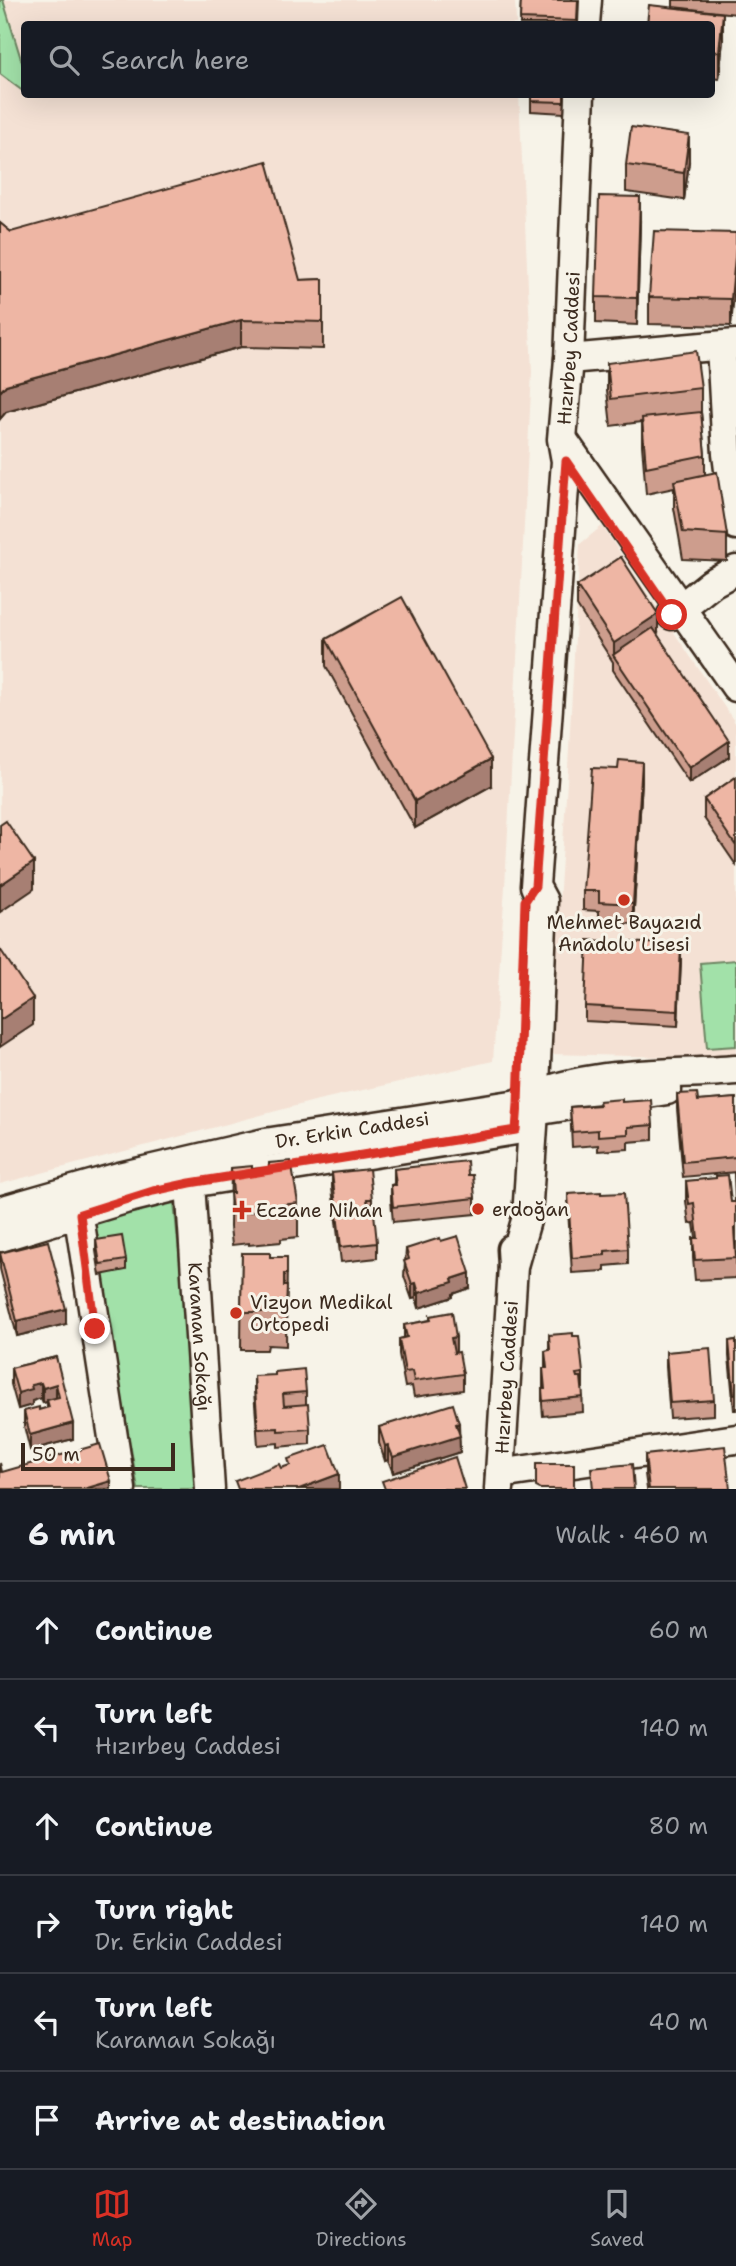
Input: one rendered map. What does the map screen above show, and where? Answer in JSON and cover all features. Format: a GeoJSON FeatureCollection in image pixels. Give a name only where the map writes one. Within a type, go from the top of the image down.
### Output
{"type":"FeatureCollection","features":[{"type":"Feature","properties":{"kind":"street"},"geometry":{"type":"LineString","coordinates":[[585,21],[587,0]]}},
{"type":"Feature","properties":{"kind":"street","name":"Hızırbey Caddesi"},"geometry":{"type":"LineString","coordinates":[[513,1266],[527,1217],[526,1110],[569,359],[580,98]]}},
{"type":"Feature","properties":{"kind":"street"},"geometry":{"type":"LineString","coordinates":[[569,359],[728,345],[727,454],[736,525]]}},
{"type":"Feature","properties":{"kind":"street"},"geometry":{"type":"LineString","coordinates":[[564,450],[676,611],[736,687]]}},
{"type":"Feature","properties":{"kind":"street"},"geometry":{"type":"LineString","coordinates":[[676,611],[712,583],[736,570]]}},
{"type":"Feature","properties":{"kind":"street"},"geometry":{"type":"LineString","coordinates":[[676,611],[736,710]]}},
{"type":"Feature","properties":{"kind":"street","name":"Dr. Erkin Caddesi"},"geometry":{"type":"LineString","coordinates":[[0,1211],[144,1194],[526,1110],[570,1084],[649,1074],[736,1070]]}},
{"type":"Feature","properties":{"kind":"street","name":"Hızırbey Caddesi"},"geometry":{"type":"LineString","coordinates":[[499,1482],[513,1266],[510,1214],[526,1110]]}},
{"type":"Feature","properties":{"kind":"street","name":"Dr. Erkin Caddesi"},"geometry":{"type":"LineString","coordinates":[[0,1237],[77,1202],[265,1143],[526,1110]]}},
{"type":"Feature","properties":{"kind":"street","name":"Karaman Sokağı"},"geometry":{"type":"LineString","coordinates":[[190,1183],[210,1489]]}},
{"type":"Feature","properties":{"kind":"street"},"geometry":{"type":"LineString","coordinates":[[77,1202],[121,1489]]}},
{"type":"Feature","properties":{"kind":"street"},"geometry":{"type":"LineString","coordinates":[[499,1482],[736,1439]]}},
{"type":"Feature","properties":{"kind":"shaded area"},"geometry":{"type":"Polygon","coordinates":[[[0,0],[515,0],[516,21],[21,21],[21,98],[519,98],[532,372],[505,887],[493,1061],[318,1100],[0,1184],[0,0]]]}},
{"type":"Feature","properties":{"kind":"shaded area"},"geometry":{"type":"Polygon","coordinates":[[[602,526],[736,724],[736,1055],[715,1058],[549,1054],[580,544],[602,526]]]}},
{"type":"Feature","properties":{"kind":"green space"},"geometry":{"type":"Polygon","coordinates":[[[0,0],[3,0],[21,59],[21,90],[0,74],[0,0]]]}},
{"type":"Feature","properties":{"kind":"green space"},"geometry":{"type":"Polygon","coordinates":[[[736,960],[736,1046],[707,1048],[700,963],[736,960]]]}},
{"type":"Feature","properties":{"kind":"green space"},"geometry":{"type":"Polygon","coordinates":[[[174,1202],[203,1489],[138,1489],[91,1222],[174,1202]]]}},
{"type":"Feature","properties":{"kind":"building"},"geometry":{"type":"Polygon","coordinates":[[[521,0],[578,0],[577,21],[520,19],[521,0]]]}},
{"type":"Feature","properties":{"kind":"building"},"geometry":{"type":"Polygon","coordinates":[[[649,5],[723,13],[719,52],[715,52],[715,21],[647,21],[649,5]]]}},
{"type":"Feature","properties":{"kind":"building"},"geometry":{"type":"Polygon","coordinates":[[[531,98],[564,98],[564,102],[531,101],[531,98]]]}},
{"type":"Feature","properties":{"kind":"building"},"geometry":{"type":"Polygon","coordinates":[[[631,127],[689,135],[684,173],[626,165],[631,127]]]}},
{"type":"Feature","properties":{"kind":"building"},"geometry":{"type":"Polygon","coordinates":[[[267,161],[300,280],[323,279],[323,322],[241,320],[6,385],[0,392],[0,223],[11,232],[267,161]]]}},
{"type":"Feature","properties":{"kind":"building"},"geometry":{"type":"Polygon","coordinates":[[[599,196],[640,197],[637,298],[596,297],[599,196]]]}},
{"type":"Feature","properties":{"kind":"building"},"geometry":{"type":"Polygon","coordinates":[[[654,231],[736,233],[731,299],[649,297],[654,231]]]}},
{"type":"Feature","properties":{"kind":"building"},"geometry":{"type":"Polygon","coordinates":[[[696,351],[701,388],[611,399],[607,363],[696,351]]]}},
{"type":"Feature","properties":{"kind":"building"},"geometry":{"type":"Polygon","coordinates":[[[701,412],[705,455],[646,467],[642,418],[701,412]]]}},
{"type":"Feature","properties":{"kind":"building"},"geometry":{"type":"Polygon","coordinates":[[[717,472],[727,535],[683,532],[674,481],[717,472]]]}},
{"type":"Feature","properties":{"kind":"building"},"geometry":{"type":"Polygon","coordinates":[[[621,557],[658,614],[614,643],[577,586],[621,557]]]}},
{"type":"Feature","properties":{"kind":"building"},"geometry":{"type":"Polygon","coordinates":[[[402,597],[491,759],[415,801],[326,639],[402,597]]]}},
{"type":"Feature","properties":{"kind":"building"},"geometry":{"type":"Polygon","coordinates":[[[653,628],[729,741],[689,768],[613,655],[653,628]]]}},
{"type":"Feature","properties":{"kind":"building"},"geometry":{"type":"Polygon","coordinates":[[[619,760],[642,762],[633,904],[599,902],[599,891],[583,891],[592,768],[618,769],[619,760]]]}},
{"type":"Feature","properties":{"kind":"building"},"geometry":{"type":"Polygon","coordinates":[[[736,777],[736,846],[704,799],[736,777]]]}},
{"type":"Feature","properties":{"kind":"building"},"geometry":{"type":"Polygon","coordinates":[[[6,821],[34,862],[0,885],[0,825],[6,821]]]}},
{"type":"Feature","properties":{"kind":"building"},"geometry":{"type":"Polygon","coordinates":[[[588,940],[681,945],[678,1011],[585,1006],[588,940]]]}},
{"type":"Feature","properties":{"kind":"building"},"geometry":{"type":"Polygon","coordinates":[[[0,949],[33,998],[0,1020],[0,949]]]}},
{"type":"Feature","properties":{"kind":"building"},"geometry":{"type":"Polygon","coordinates":[[[697,1093],[698,1101],[736,1098],[736,1157],[683,1162],[677,1094],[697,1093]]]}},
{"type":"Feature","properties":{"kind":"building"},"geometry":{"type":"Polygon","coordinates":[[[622,1099],[622,1102],[651,1100],[653,1125],[628,1127],[628,1134],[598,1136],[598,1130],[572,1132],[570,1107],[600,1105],[599,1101],[622,1099]]]}},
{"type":"Feature","properties":{"kind":"building"},"geometry":{"type":"Polygon","coordinates":[[[291,1161],[298,1203],[280,1205],[281,1209],[232,1211],[231,1168],[269,1168],[269,1163],[291,1161]]]}},
{"type":"Feature","properties":{"kind":"building"},"geometry":{"type":"Polygon","coordinates":[[[467,1161],[468,1175],[473,1175],[475,1198],[393,1207],[391,1185],[396,1185],[394,1169],[467,1161]]]}},
{"type":"Feature","properties":{"kind":"building"},"geometry":{"type":"Polygon","coordinates":[[[369,1169],[372,1199],[367,1199],[369,1214],[374,1213],[377,1243],[341,1247],[332,1173],[369,1169]]]}},
{"type":"Feature","properties":{"kind":"building"},"geometry":{"type":"Polygon","coordinates":[[[728,1175],[731,1202],[736,1202],[736,1258],[695,1260],[693,1238],[698,1238],[694,1203],[689,1204],[686,1181],[728,1175]]]}},
{"type":"Feature","properties":{"kind":"building"},"geometry":{"type":"Polygon","coordinates":[[[624,1193],[628,1249],[605,1251],[605,1255],[572,1258],[568,1194],[624,1193]]]}},
{"type":"Feature","properties":{"kind":"building"},"geometry":{"type":"Polygon","coordinates":[[[122,1236],[126,1260],[100,1264],[96,1240],[122,1236]]]}},
{"type":"Feature","properties":{"kind":"building"},"geometry":{"type":"Polygon","coordinates":[[[458,1236],[470,1273],[452,1279],[453,1282],[419,1293],[416,1283],[412,1284],[404,1261],[409,1259],[406,1249],[440,1238],[441,1241],[458,1236]]]}},
{"type":"Feature","properties":{"kind":"building"},"geometry":{"type":"Polygon","coordinates":[[[48,1241],[66,1309],[17,1321],[0,1253],[48,1241]]]}},
{"type":"Feature","properties":{"kind":"building"},"geometry":{"type":"Polygon","coordinates":[[[242,1253],[270,1253],[270,1257],[287,1257],[287,1274],[284,1274],[284,1286],[287,1286],[286,1308],[268,1307],[267,1312],[241,1312],[242,1253]]]}},
{"type":"Feature","properties":{"kind":"building"},"geometry":{"type":"Polygon","coordinates":[[[452,1312],[456,1337],[451,1338],[454,1353],[459,1352],[463,1374],[414,1381],[412,1371],[405,1372],[399,1339],[407,1337],[404,1325],[431,1320],[430,1316],[452,1312]]]}},
{"type":"Feature","properties":{"kind":"building"},"geometry":{"type":"Polygon","coordinates":[[[573,1333],[573,1336],[579,1336],[583,1373],[576,1374],[581,1377],[583,1397],[543,1401],[543,1368],[547,1368],[545,1351],[550,1350],[549,1335],[573,1333]]]}},
{"type":"Feature","properties":{"kind":"building"},"geometry":{"type":"Polygon","coordinates":[[[736,1340],[736,1394],[734,1395],[729,1341],[736,1340]]]}},
{"type":"Feature","properties":{"kind":"building"},"geometry":{"type":"Polygon","coordinates":[[[710,1348],[714,1400],[670,1403],[666,1352],[710,1348]]]}},
{"type":"Feature","properties":{"kind":"building"},"geometry":{"type":"Polygon","coordinates":[[[56,1357],[73,1423],[30,1435],[24,1411],[49,1407],[47,1400],[59,1397],[56,1384],[43,1388],[41,1383],[31,1385],[32,1389],[18,1393],[11,1368],[56,1357]]]}},
{"type":"Feature","properties":{"kind":"building"},"geometry":{"type":"Polygon","coordinates":[[[304,1369],[306,1392],[283,1394],[284,1406],[308,1404],[310,1429],[258,1429],[254,1376],[304,1369]]]}},
{"type":"Feature","properties":{"kind":"building"},"geometry":{"type":"Polygon","coordinates":[[[453,1404],[460,1436],[393,1457],[388,1445],[385,1446],[379,1427],[453,1404]]]}},
{"type":"Feature","properties":{"kind":"building"},"geometry":{"type":"Polygon","coordinates":[[[100,1444],[111,1481],[84,1489],[0,1489],[0,1463],[2,1472],[100,1444]]]}},
{"type":"Feature","properties":{"kind":"building"},"geometry":{"type":"Polygon","coordinates":[[[328,1445],[339,1474],[299,1489],[238,1489],[235,1481],[279,1464],[281,1468],[290,1465],[288,1459],[328,1445]]]}},
{"type":"Feature","properties":{"kind":"building"},"geometry":{"type":"Polygon","coordinates":[[[725,1446],[730,1489],[649,1489],[645,1455],[725,1446]]]}},
{"type":"Feature","properties":{"kind":"building"},"geometry":{"type":"Polygon","coordinates":[[[455,1457],[465,1489],[385,1489],[382,1481],[455,1457]]]}},
{"type":"Feature","properties":{"kind":"building"},"geometry":{"type":"Polygon","coordinates":[[[536,1464],[574,1464],[574,1489],[536,1487],[536,1464]]]}},
{"type":"Feature","properties":{"kind":"building"},"geometry":{"type":"Polygon","coordinates":[[[632,1464],[634,1489],[593,1489],[591,1468],[632,1464]]]}},
{"type":"Feature","properties":{"kind":"place","name":"Mehmet Bayazıd Anadolu Lisesi"},"geometry":{"type":"Point","coordinates":[624,900]}},
{"type":"Feature","properties":{"kind":"place","name":"erdoğan"},"geometry":{"type":"Point","coordinates":[478,1209]}},
{"type":"Feature","properties":{"kind":"place","name":"Eczane Nihan"},"geometry":{"type":"Point","coordinates":[242,1210]}},
{"type":"Feature","properties":{"kind":"place","name":"Vizyon Medikal Ortopedi"},"geometry":{"type":"Point","coordinates":[236,1313]}},
{"type":"Feature","properties":{"kind":"route"},"geometry":{"type":"LineString","coordinates":[[95,1329],[80,1214],[153,1191],[190,1183],[516,1130],[525,901],[535,886],[566,461],[672,615]]}}]}
